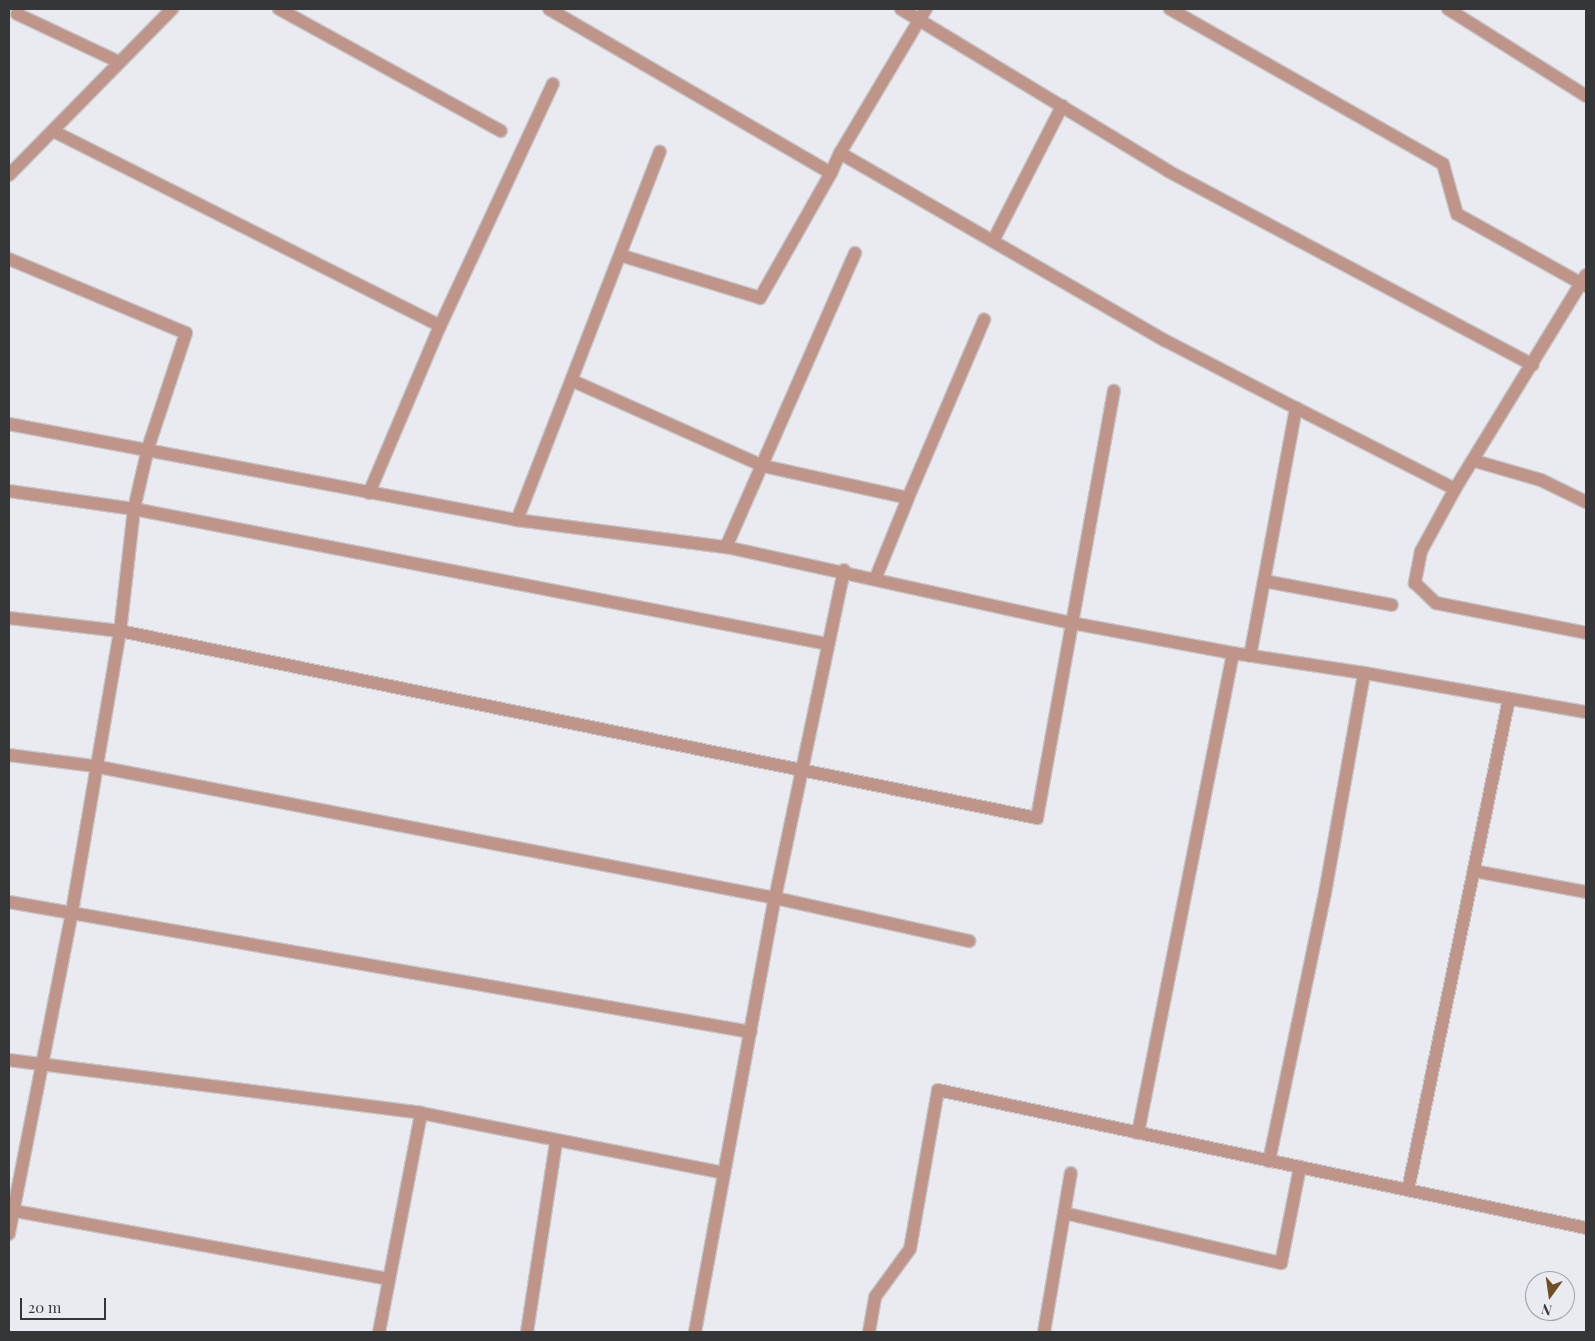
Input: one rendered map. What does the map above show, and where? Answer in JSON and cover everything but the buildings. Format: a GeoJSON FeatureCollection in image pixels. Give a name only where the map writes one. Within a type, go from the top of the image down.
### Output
{"type":"FeatureCollection","features":[{"type":"Feature","properties":{"kind":"street"},"geometry":{"type":"LineString","coordinates":[[9,175],[172,9]]}},
{"type":"Feature","properties":{"kind":"street"},"geometry":{"type":"LineString","coordinates":[[279,9],[501,131]]}},
{"type":"Feature","properties":{"kind":"street"},"geometry":{"type":"LineString","coordinates":[[549,9],[831,173]]}},
{"type":"Feature","properties":{"kind":"street"},"geometry":{"type":"LineString","coordinates":[[901,9],[923,14],[1062,106],[1168,171],[1533,366]]}},
{"type":"Feature","properties":{"kind":"street"},"geometry":{"type":"LineString","coordinates":[[1170,9],[1442,164],[1457,214],[1585,281],[1475,461],[1455,489],[1421,551],[1415,583],[1436,603],[1586,633]]}},
{"type":"Feature","properties":{"kind":"street"},"geometry":{"type":"LineString","coordinates":[[1448,9],[1586,96]]}},
{"type":"Feature","properties":{"kind":"street"},"geometry":{"type":"LineString","coordinates":[[17,14],[120,62]]}},
{"type":"Feature","properties":{"kind":"street"},"geometry":{"type":"LineString","coordinates":[[623,256],[760,298],[831,173],[840,153],[923,14]]}},
{"type":"Feature","properties":{"kind":"street"},"geometry":{"type":"LineString","coordinates":[[369,492],[440,326],[553,84]]}},
{"type":"Feature","properties":{"kind":"street"},"geometry":{"type":"LineString","coordinates":[[993,241],[1062,106]]}},
{"type":"Feature","properties":{"kind":"street"},"geometry":{"type":"LineString","coordinates":[[53,131],[440,326]]}},
{"type":"Feature","properties":{"kind":"street"},"geometry":{"type":"LineString","coordinates":[[517,520],[623,256],[660,152]]}},
{"type":"Feature","properties":{"kind":"street"},"geometry":{"type":"LineString","coordinates":[[840,153],[1166,341],[1455,489]]}},
{"type":"Feature","properties":{"kind":"street"},"geometry":{"type":"LineString","coordinates":[[726,547],[855,254]]}},
{"type":"Feature","properties":{"kind":"street"},"geometry":{"type":"LineString","coordinates":[[9,259],[186,333],[148,448],[134,509],[120,631],[94,766],[72,912],[44,1066],[11,1210],[9,1234]]}},
{"type":"Feature","properties":{"kind":"street"},"geometry":{"type":"LineString","coordinates":[[876,577],[984,320]]}},
{"type":"Feature","properties":{"kind":"street"},"geometry":{"type":"LineString","coordinates":[[574,382],[763,466],[908,498]]}},
{"type":"Feature","properties":{"kind":"street"},"geometry":{"type":"LineString","coordinates":[[9,618],[120,631],[1037,818],[1114,391]]}},
{"type":"Feature","properties":{"kind":"street"},"geometry":{"type":"LineString","coordinates":[[1250,656],[1296,408]]}},
{"type":"Feature","properties":{"kind":"street"},"geometry":{"type":"LineString","coordinates":[[9,424],[148,448],[517,520],[726,547],[876,577],[1072,623],[1250,656],[1364,673],[1586,712]]}},
{"type":"Feature","properties":{"kind":"street"},"geometry":{"type":"LineString","coordinates":[[1475,461],[1541,480],[1586,502]]}},
{"type":"Feature","properties":{"kind":"street"},"geometry":{"type":"LineString","coordinates":[[9,491],[134,509],[828,644]]}},
{"type":"Feature","properties":{"kind":"street"},"geometry":{"type":"LineString","coordinates":[[695,1332],[752,1032],[775,898],[844,570]]}},
{"type":"Feature","properties":{"kind":"street"},"geometry":{"type":"LineString","coordinates":[[1264,581],[1392,605]]}},
{"type":"Feature","properties":{"kind":"street"},"geometry":{"type":"LineString","coordinates":[[1138,1132],[1233,653]]}},
{"type":"Feature","properties":{"kind":"street"},"geometry":{"type":"LineString","coordinates":[[1269,1161],[1325,893],[1364,673]]}},
{"type":"Feature","properties":{"kind":"street"},"geometry":{"type":"LineString","coordinates":[[1408,1190],[1509,698]]}},
{"type":"Feature","properties":{"kind":"street"},"geometry":{"type":"LineString","coordinates":[[9,755],[94,766],[775,898],[969,941]]}},
{"type":"Feature","properties":{"kind":"street"},"geometry":{"type":"LineString","coordinates":[[1474,871],[1586,892]]}},
{"type":"Feature","properties":{"kind":"street"},"geometry":{"type":"LineString","coordinates":[[9,902],[752,1032]]}},
{"type":"Feature","properties":{"kind":"street"},"geometry":{"type":"LineString","coordinates":[[9,1060],[421,1113],[556,1143],[724,1174]]}},
{"type":"Feature","properties":{"kind":"street"},"geometry":{"type":"LineString","coordinates":[[868,1332],[875,1297],[910,1250],[938,1090],[1586,1228]]}},
{"type":"Feature","properties":{"kind":"street"},"geometry":{"type":"LineString","coordinates":[[379,1332],[421,1113]]}},
{"type":"Feature","properties":{"kind":"street"},"geometry":{"type":"LineString","coordinates":[[526,1332],[556,1143]]}},
{"type":"Feature","properties":{"kind":"street"},"geometry":{"type":"LineString","coordinates":[[1064,1213],[1281,1263],[1300,1167]]}},
{"type":"Feature","properties":{"kind":"street"},"geometry":{"type":"LineString","coordinates":[[1044,1332],[1071,1173]]}},
{"type":"Feature","properties":{"kind":"street"},"geometry":{"type":"LineString","coordinates":[[11,1210],[389,1279]]}}]}
